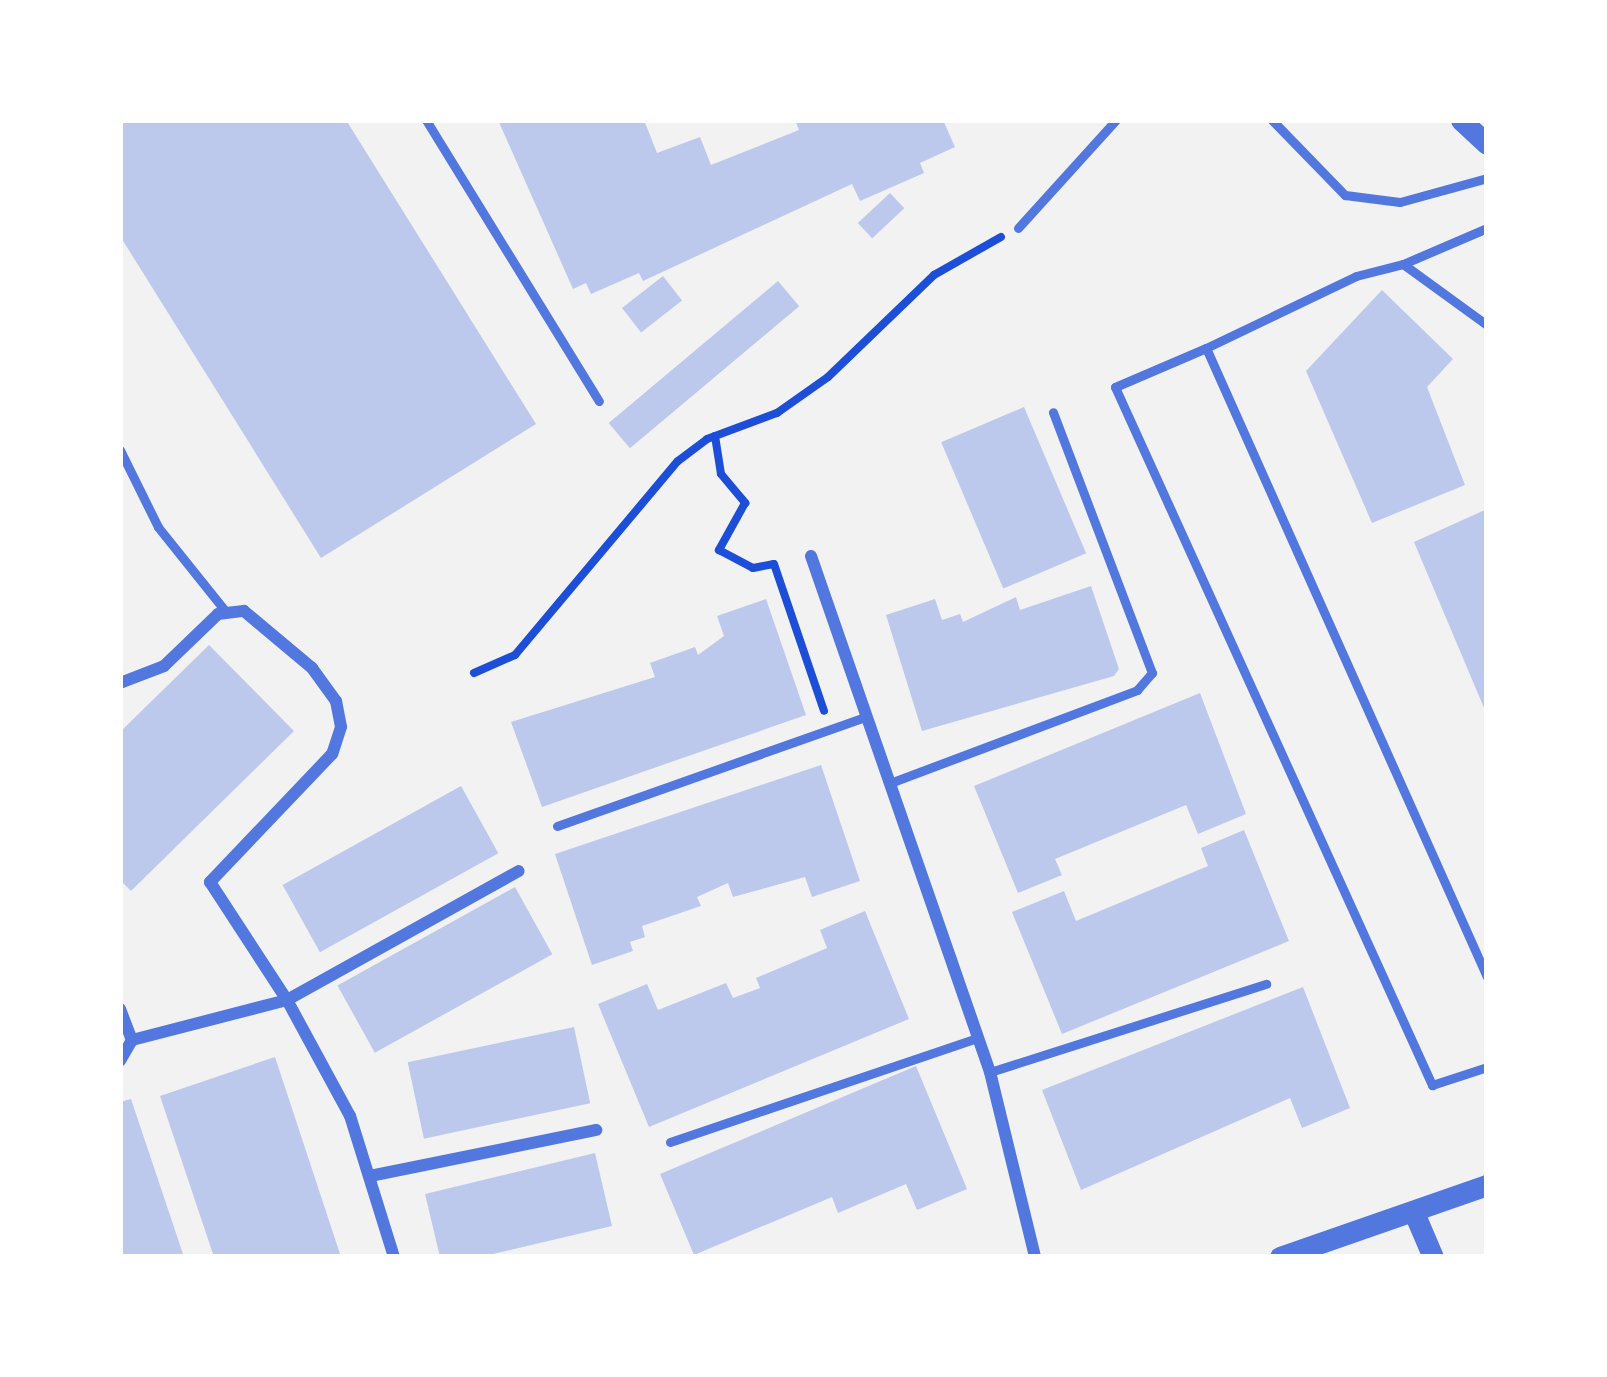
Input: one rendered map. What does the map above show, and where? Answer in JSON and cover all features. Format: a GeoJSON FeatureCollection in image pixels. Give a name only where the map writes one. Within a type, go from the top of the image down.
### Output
{"type":"FeatureCollection","features":[{"type":"Feature","properties":{"kind":"street"},"geometry":{"type":"LineString","coordinates":[[1461,120],[1487,145]]}},
{"type":"Feature","properties":{"kind":"street"},"geometry":{"type":"LineString","coordinates":[[811,556],[990,1072],[1035,1257]]}},
{"type":"Feature","properties":{"kind":"street"},"geometry":{"type":"LineString","coordinates":[[120,683],[164,666],[227,613],[244,611],[279,634],[336,701],[341,728],[332,754],[210,882],[287,1000],[350,1116],[394,1257]]}},
{"type":"Feature","properties":{"kind":"street"},"geometry":{"type":"LineString","coordinates":[[120,1061],[132,1040],[287,1000],[519,871]]}},
{"type":"Feature","properties":{"kind":"street"},"geometry":{"type":"LineString","coordinates":[[120,1010],[132,1040]]}},
{"type":"Feature","properties":{"kind":"street"},"geometry":{"type":"LineString","coordinates":[[370,1176],[596,1130]]}},
{"type":"Feature","properties":{"kind":"street"},"geometry":{"type":"LineString","coordinates":[[1280,1257],[1415,1215],[1487,1185]]}},
{"type":"Feature","properties":{"kind":"street"},"geometry":{"type":"LineString","coordinates":[[1415,1215],[1432,1257]]}},
{"type":"Feature","properties":{"kind":"lane"},"geometry":{"type":"LineString","coordinates":[[426,120],[599,401]]}},
{"type":"Feature","properties":{"kind":"lane"},"geometry":{"type":"LineString","coordinates":[[1018,228],[1116,120]]}},
{"type":"Feature","properties":{"kind":"lane"},"geometry":{"type":"LineString","coordinates":[[1272,120],[1345,195],[1400,202],[1487,178]]}},
{"type":"Feature","properties":{"kind":"lane"},"geometry":{"type":"LineString","coordinates":[[1487,228],[1402,264],[1356,276],[1115,387],[1432,1085],[1487,1067]]}},
{"type":"Feature","properties":{"kind":"lane"},"geometry":{"type":"LineString","coordinates":[[1402,264],[1487,325]]}},
{"type":"Feature","properties":{"kind":"lane"},"geometry":{"type":"LineString","coordinates":[[1205,348],[1487,977]]}},
{"type":"Feature","properties":{"kind":"lane"},"geometry":{"type":"LineString","coordinates":[[890,783],[1137,690],[1152,673],[1053,412]]}},
{"type":"Feature","properties":{"kind":"lane"},"geometry":{"type":"LineString","coordinates":[[120,450],[158,527],[227,613]]}},
{"type":"Feature","properties":{"kind":"lane"},"geometry":{"type":"LineString","coordinates":[[557,826],[866,716]]}},
{"type":"Feature","properties":{"kind":"lane"},"geometry":{"type":"LineString","coordinates":[[990,1072],[1266,984]]}},
{"type":"Feature","properties":{"kind":"lane"},"geometry":{"type":"LineString","coordinates":[[670,1142],[978,1038]]}},
{"type":"Feature","properties":{"kind":"path"},"geometry":{"type":"LineString","coordinates":[[474,673],[515,655],[678,461],[715,436],[777,413],[828,377],[934,275],[1018,228]]}},
{"type":"Feature","properties":{"kind":"path"},"geometry":{"type":"LineString","coordinates":[[715,436],[721,474],[745,503],[719,550],[754,568],[774,564],[830,730]]}},
{"type":"Feature","properties":{"kind":"building"},"geometry":{"type":"Polygon","coordinates":[[[120,120],[346,120],[536,424],[321,558],[120,236],[120,120]]]}},
{"type":"Feature","properties":{"kind":"building"},"geometry":{"type":"Polygon","coordinates":[[[498,120],[644,120],[657,153],[700,137],[711,165],[799,130],[795,120],[943,120],[955,147],[920,163],[924,173],[860,201],[852,184],[643,281],[639,273],[591,294],[586,283],[573,289],[498,120]]]}},
{"type":"Feature","properties":{"kind":"building"},"geometry":{"type":"Polygon","coordinates":[[[890,193],[904,208],[872,238],[858,223],[890,193]]]}},
{"type":"Feature","properties":{"kind":"building"},"geometry":{"type":"Polygon","coordinates":[[[663,276],[682,300],[641,332],[622,308],[663,276]]]}},
{"type":"Feature","properties":{"kind":"building"},"geometry":{"type":"Polygon","coordinates":[[[778,281],[799,306],[630,448],[609,423],[778,281]]]}},
{"type":"Feature","properties":{"kind":"building"},"geometry":{"type":"Polygon","coordinates":[[[1382,290],[1453,359],[1427,387],[1465,485],[1372,523],[1306,371],[1382,290]]]}},
{"type":"Feature","properties":{"kind":"building"},"geometry":{"type":"Polygon","coordinates":[[[1024,407],[1086,553],[1003,589],[941,442],[1024,407]]]}},
{"type":"Feature","properties":{"kind":"building"},"geometry":{"type":"Polygon","coordinates":[[[1487,509],[1487,715],[1414,542],[1487,509]]]}},
{"type":"Feature","properties":{"kind":"building"},"geometry":{"type":"Polygon","coordinates":[[[1091,586],[1119,669],[1114,676],[922,731],[886,615],[935,599],[942,620],[960,614],[963,622],[1016,597],[1020,610],[1091,586]]]}},
{"type":"Feature","properties":{"kind":"building"},"geometry":{"type":"Polygon","coordinates":[[[766,599],[806,715],[542,807],[511,722],[655,677],[650,663],[695,647],[698,655],[724,636],[717,616],[766,599]]]}},
{"type":"Feature","properties":{"kind":"building"},"geometry":{"type":"Polygon","coordinates":[[[209,645],[294,731],[131,891],[120,880],[120,732],[209,645]]]}},
{"type":"Feature","properties":{"kind":"building"},"geometry":{"type":"Polygon","coordinates":[[[1200,693],[1246,814],[1198,834],[1186,805],[1055,859],[1062,875],[1018,893],[974,786],[1200,693]]]}},
{"type":"Feature","properties":{"kind":"building"},"geometry":{"type":"Polygon","coordinates":[[[821,765],[860,881],[812,897],[805,877],[733,897],[728,883],[697,897],[701,906],[642,926],[645,937],[630,942],[633,951],[592,965],[555,854],[821,765]]]}},
{"type":"Feature","properties":{"kind":"building"},"geometry":{"type":"Polygon","coordinates":[[[461,786],[498,853],[320,952],[283,885],[461,786]]]}},
{"type":"Feature","properties":{"kind":"building"},"geometry":{"type":"Polygon","coordinates":[[[1244,830],[1289,941],[1062,1034],[1012,912],[1064,891],[1076,921],[1208,866],[1201,848],[1244,830]]]}},
{"type":"Feature","properties":{"kind":"building"},"geometry":{"type":"Polygon","coordinates":[[[515,887],[552,954],[375,1053],[337,985],[515,887]]]}},
{"type":"Feature","properties":{"kind":"building"},"geometry":{"type":"Polygon","coordinates":[[[865,911],[909,1019],[649,1127],[598,1004],[647,984],[658,1010],[726,983],[733,998],[760,988],[756,978],[827,948],[820,930],[865,911]]]}},
{"type":"Feature","properties":{"kind":"building"},"geometry":{"type":"Polygon","coordinates":[[[1303,987],[1350,1108],[1302,1128],[1290,1098],[1081,1190],[1042,1090],[1303,987]]]}},
{"type":"Feature","properties":{"kind":"building"},"geometry":{"type":"Polygon","coordinates":[[[574,1027],[590,1103],[424,1139],[408,1062],[574,1027]]]}},
{"type":"Feature","properties":{"kind":"building"},"geometry":{"type":"Polygon","coordinates":[[[275,1057],[341,1257],[214,1257],[160,1096],[275,1057]]]}},
{"type":"Feature","properties":{"kind":"building"},"geometry":{"type":"Polygon","coordinates":[[[916,1066],[967,1189],[917,1210],[906,1184],[838,1213],[832,1197],[694,1255],[660,1174],[916,1066]]]}},
{"type":"Feature","properties":{"kind":"building"},"geometry":{"type":"Polygon","coordinates":[[[131,1099],[184,1257],[120,1257],[120,1102],[131,1099]]]}},
{"type":"Feature","properties":{"kind":"building"},"geometry":{"type":"Polygon","coordinates":[[[595,1153],[612,1226],[480,1257],[440,1257],[425,1194],[595,1153]]]}}]}
